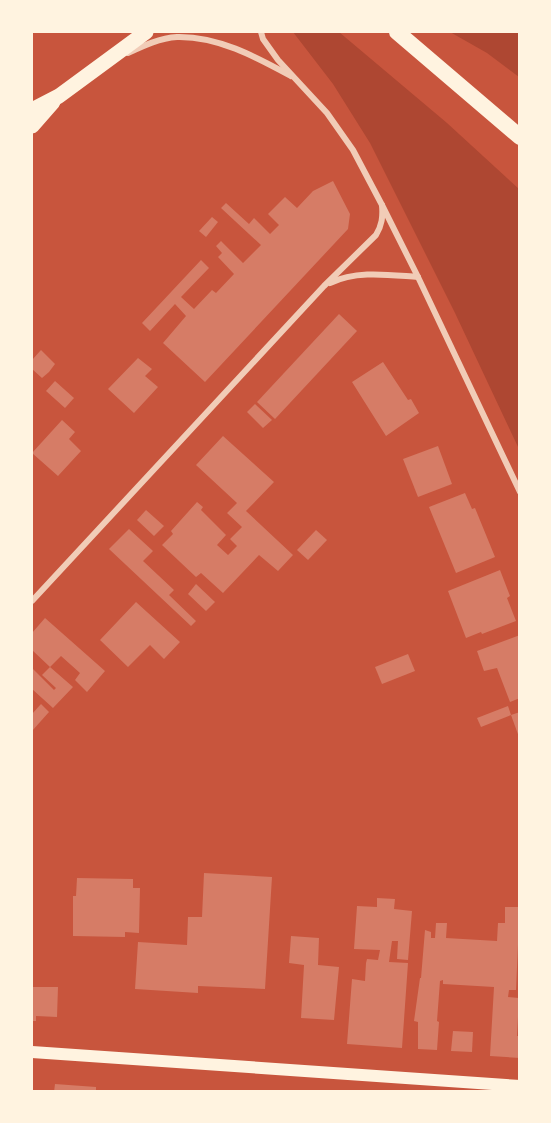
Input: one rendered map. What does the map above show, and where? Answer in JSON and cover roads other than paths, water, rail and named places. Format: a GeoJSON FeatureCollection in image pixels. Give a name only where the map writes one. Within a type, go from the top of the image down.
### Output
{"type":"FeatureCollection","features":[{"type":"Feature","properties":{"kind":"highway"},"geometry":{"type":"LineString","coordinates":[[397,32],[519,138]]}},
{"type":"Feature","properties":{"kind":"main road"},"geometry":{"type":"LineString","coordinates":[[32,110],[59,96],[146,32]]}},
{"type":"Feature","properties":{"kind":"main road"},"geometry":{"type":"LineString","coordinates":[[32,126],[59,96]]}},
{"type":"Feature","properties":{"kind":"main road"},"geometry":{"type":"LineString","coordinates":[[32,1052],[504,1089],[519,1086]]}},
{"type":"Feature","properties":{"kind":"street"},"geometry":{"type":"LineString","coordinates":[[261,32],[263,39],[278,60],[327,113],[353,150],[418,277],[519,492]]}},
{"type":"Feature","properties":{"kind":"street"},"geometry":{"type":"LineString","coordinates":[[100,65],[150,43],[176,37],[200,39],[233,48],[296,79]]}},
{"type":"Feature","properties":{"kind":"street"},"geometry":{"type":"LineString","coordinates":[[32,601],[324,286],[376,235],[383,216],[382,205]]}},
{"type":"Feature","properties":{"kind":"street"},"geometry":{"type":"LineString","coordinates":[[324,286],[335,280],[352,276],[418,277]]}}]}
